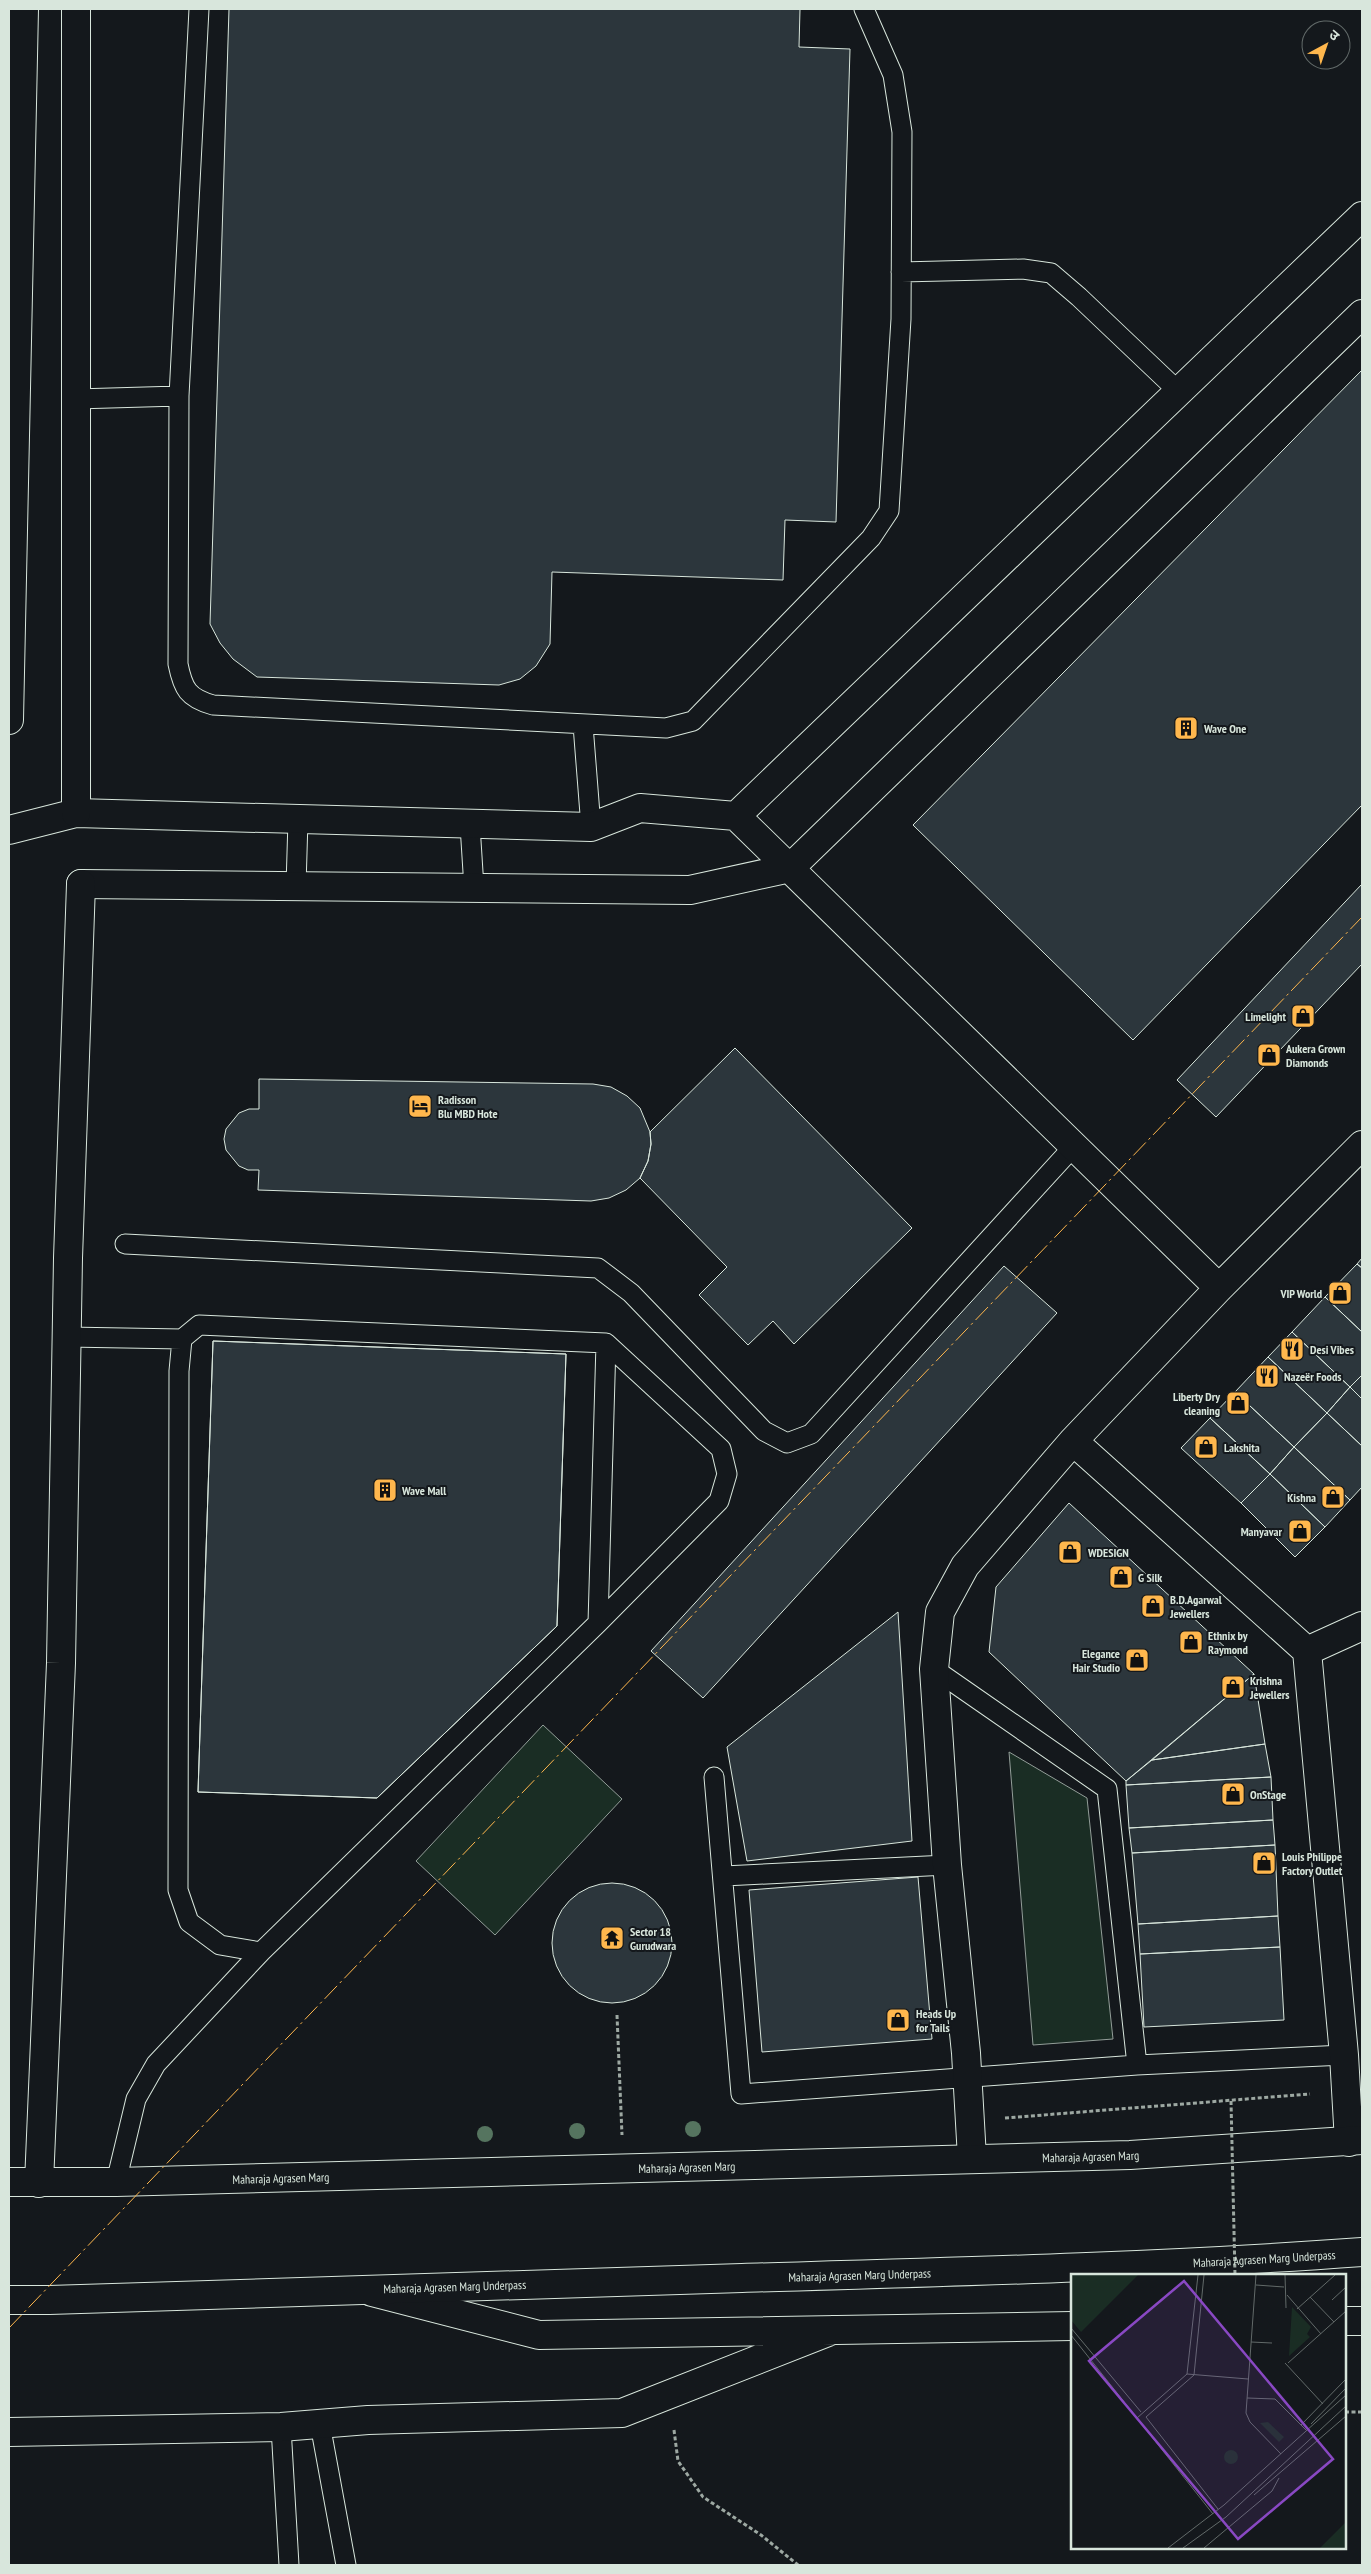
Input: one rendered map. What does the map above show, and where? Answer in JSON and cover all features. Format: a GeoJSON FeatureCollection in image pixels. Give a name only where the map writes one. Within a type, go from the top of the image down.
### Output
{"type":"FeatureCollection","features":[{"type":"Feature","properties":{"kind":"street"},"geometry":{"type":"LineString","coordinates":[[9,720],[14,247],[24,9]]}},
{"type":"Feature","properties":{"kind":"street"},"geometry":{"type":"LineString","coordinates":[[76,9],[76,813]]}},
{"type":"Feature","properties":{"kind":"street"},"geometry":{"type":"LineString","coordinates":[[736,816],[1362,216]]}},
{"type":"Feature","properties":{"kind":"street"},"geometry":{"type":"LineString","coordinates":[[39,2183],[61,1663],[67,1337],[81,884],[690,890],[790,868],[1362,314]]}},
{"type":"Feature","properties":{"kind":"street"},"geometry":{"type":"LineString","coordinates":[[9,830],[76,813],[591,828],[640,808],[736,816],[1219,1288]]}},
{"type":"Feature","properties":{"kind":"street"},"geometry":{"type":"LineString","coordinates":[[972,2158],[967,2078],[947,1865],[934,1669],[940,1612],[965,1566],[1073,1441],[1219,1288],[1362,1145]]}},
{"type":"Feature","properties":{"kind":"street"},"geometry":{"type":"LineString","coordinates":[[1073,1441],[1307,1651],[1353,2054],[1346,2091],[1356,2141]]}},
{"type":"Feature","properties":{"kind":"street"},"geometry":{"type":"LineString","coordinates":[[1307,1651],[1362,1626]]}},
{"type":"Feature","properties":{"kind":"street","name":"Maharaja Agrasen Marg"},"geometry":{"type":"LineString","coordinates":[[9,2182],[116,2182],[1130,2155],[1356,2141]]}},
{"type":"Feature","properties":{"kind":"street","name":"Maharaja Agrasen Marg Underpass"},"geometry":{"type":"LineString","coordinates":[[358,2288],[1232,2262],[1362,2252]]}},
{"type":"Feature","properties":{"kind":"street"},"geometry":{"type":"LineString","coordinates":[[9,2300],[358,2288],[539,2335],[1071,2326]]}},
{"type":"Feature","properties":{"kind":"street"},"geometry":{"type":"LineString","coordinates":[[1346,2321],[1362,2321]]}},
{"type":"Feature","properties":{"kind":"street"},"geometry":{"type":"LineString","coordinates":[[9,2432],[281,2427],[368,2420],[622,2412],[833,2330]]}},
{"type":"Feature","properties":{"kind":"lane"},"geometry":{"type":"LineString","coordinates":[[199,9],[179,396],[178,664],[182,683],[196,700],[213,705],[666,728],[693,721],[871,538],[889,510],[901,319],[902,132],[894,75],[864,9]]}},
{"type":"Feature","properties":{"kind":"lane"},"geometry":{"type":"LineString","coordinates":[[901,272],[1023,269],[1051,273],[1178,391]]}},
{"type":"Feature","properties":{"kind":"lane"},"geometry":{"type":"LineString","coordinates":[[76,399],[179,396]]}},
{"type":"Feature","properties":{"kind":"lane"},"geometry":{"type":"LineString","coordinates":[[583,724],[591,828]]}},
{"type":"Feature","properties":{"kind":"lane"},"geometry":{"type":"LineString","coordinates":[[296,886],[298,820]]}},
{"type":"Feature","properties":{"kind":"lane"},"geometry":{"type":"LineString","coordinates":[[470,824],[474,888]]}},
{"type":"Feature","properties":{"kind":"lane"},"geometry":{"type":"LineString","coordinates":[[125,1244],[598,1268],[631,1293],[764,1431],[787,1443],[811,1434],[1074,1146]]}},
{"type":"Feature","properties":{"kind":"lane"},"geometry":{"type":"LineString","coordinates":[[67,1337],[182,1340],[200,1325],[606,1343],[721,1449],[727,1474],[719,1501],[598,1623],[261,1952],[156,2064],[136,2099],[116,2182]]}},
{"type":"Feature","properties":{"kind":"lane"},"geometry":{"type":"LineString","coordinates":[[182,1340],[179,1371],[178,1890],[190,1922],[220,1945],[261,1952]]}},
{"type":"Feature","properties":{"kind":"lane"},"geometry":{"type":"LineString","coordinates":[[598,1623],[606,1343]]}},
{"type":"Feature","properties":{"kind":"lane"},"geometry":{"type":"LineString","coordinates":[[934,1669],[1107,1789],[1137,2065]]}},
{"type":"Feature","properties":{"kind":"lane"},"geometry":{"type":"LineString","coordinates":[[714,1777],[724,1876],[741,2094],[1137,2065],[1353,2054]]}},
{"type":"Feature","properties":{"kind":"lane"},"geometry":{"type":"LineString","coordinates":[[724,1876],[947,1865]]}},
{"type":"Feature","properties":{"kind":"lane"},"geometry":{"type":"LineString","coordinates":[[320,2424],[346,2565]]}},
{"type":"Feature","properties":{"kind":"lane"},"geometry":{"type":"LineString","coordinates":[[281,2427],[290,2565]]}},
{"type":"Feature","properties":{"kind":"path"},"geometry":{"type":"LineString","coordinates":[[617,2015],[623,2169]]}},
{"type":"Feature","properties":{"kind":"path"},"geometry":{"type":"LineString","coordinates":[[970,2121],[1346,2091]]}},
{"type":"Feature","properties":{"kind":"path"},"geometry":{"type":"LineString","coordinates":[[1231,2101],[1236,2274]]}},
{"type":"Feature","properties":{"kind":"path"},"geometry":{"type":"LineString","coordinates":[[669,2394],[678,2460],[702,2497],[761,2535],[798,2565]]}},
{"type":"Feature","properties":{"kind":"path"},"geometry":{"type":"LineString","coordinates":[[1346,2412],[1362,2412]]}},
{"type":"Feature","properties":{"kind":"green space"},"geometry":{"type":"Polygon","coordinates":[[[543,1725],[622,1799],[495,1935],[416,1861],[543,1725]]]}},
{"type":"Feature","properties":{"kind":"green space"},"geometry":{"type":"Polygon","coordinates":[[[1009,1752],[1087,1798],[1113,2039],[1033,2045],[1009,1752]]]}},
{"type":"Feature","properties":{"kind":"building"},"geometry":{"type":"Polygon","coordinates":[[[229,9],[800,9],[799,47],[850,49],[836,522],[785,520],[783,580],[552,572],[550,644],[536,666],[520,679],[499,685],[257,677],[233,659],[220,643],[210,624],[229,9]]]}},
{"type":"Feature","properties":{"kind":"building","name":"Wave One"},"geometry":{"type":"Polygon","coordinates":[[[1362,370],[1362,805],[1133,1040],[913,825],[1362,370]]]}},
{"type":"Feature","properties":{"kind":"building"},"geometry":{"type":"Polygon","coordinates":[[[1362,884],[1362,964],[1216,1117],[1177,1080],[1362,884]]]}},
{"type":"Feature","properties":{"kind":"building"},"geometry":{"type":"Polygon","coordinates":[[[735,1048],[912,1228],[794,1344],[773,1321],[748,1345],[699,1295],[727,1267],[640,1178],[648,1161],[651,1144],[650,1132],[735,1048]]]}},
{"type":"Feature","properties":{"kind":"building"},"geometry":{"type":"Polygon","coordinates":[[[259,1079],[593,1084],[611,1087],[627,1096],[640,1108],[650,1132],[651,1144],[648,1161],[640,1178],[626,1190],[609,1198],[591,1201],[258,1190],[259,1170],[248,1170],[239,1166],[226,1150],[224,1139],[226,1129],[239,1113],[249,1109],[259,1109],[259,1079]]]}},
{"type":"Feature","properties":{"kind":"building"},"geometry":{"type":"Polygon","coordinates":[[[1362,1258],[1362,1268],[1357,1264],[1362,1258]]]}},
{"type":"Feature","properties":{"kind":"building"},"geometry":{"type":"Polygon","coordinates":[[[1357,1264],[1362,1268],[1362,1332],[1325,1297],[1357,1264]]]}},
{"type":"Feature","properties":{"kind":"building"},"geometry":{"type":"Polygon","coordinates":[[[1004,1266],[1057,1313],[703,1698],[651,1651],[1004,1266]]]}},
{"type":"Feature","properties":{"kind":"building"},"geometry":{"type":"Polygon","coordinates":[[[1325,1297],[1362,1332],[1362,1375],[1350,1387],[1292,1332],[1325,1297]]]}},
{"type":"Feature","properties":{"kind":"building"},"geometry":{"type":"Polygon","coordinates":[[[1292,1332],[1350,1387],[1327,1413],[1268,1357],[1292,1332]]]}},
{"type":"Feature","properties":{"kind":"building","name":"Wave Mall"},"geometry":{"type":"Polygon","coordinates":[[[213,1341],[566,1354],[557,1626],[377,1798],[198,1792],[213,1341]]]}},
{"type":"Feature","properties":{"kind":"building","name":"Wave Mall"},"geometry":{"type":"Polygon","coordinates":[[[213,1341],[566,1354],[557,1626],[377,1798],[198,1792],[213,1341]]]}},
{"type":"Feature","properties":{"kind":"building"},"geometry":{"type":"Polygon","coordinates":[[[1268,1357],[1327,1413],[1294,1447],[1235,1392],[1268,1357]]]}},
{"type":"Feature","properties":{"kind":"building"},"geometry":{"type":"Polygon","coordinates":[[[1362,1375],[1362,1399],[1350,1387],[1362,1375]]]}},
{"type":"Feature","properties":{"kind":"building"},"geometry":{"type":"Polygon","coordinates":[[[1350,1387],[1362,1399],[1362,1446],[1327,1413],[1350,1387]]]}},
{"type":"Feature","properties":{"kind":"building"},"geometry":{"type":"Polygon","coordinates":[[[1235,1392],[1294,1447],[1270,1474],[1210,1418],[1235,1392]]]}},
{"type":"Feature","properties":{"kind":"building"},"geometry":{"type":"Polygon","coordinates":[[[1327,1413],[1362,1446],[1362,1487],[1350,1500],[1294,1447],[1327,1413]]]}},
{"type":"Feature","properties":{"kind":"building"},"geometry":{"type":"Polygon","coordinates":[[[1210,1418],[1270,1474],[1241,1503],[1181,1448],[1210,1418]]]}},
{"type":"Feature","properties":{"kind":"building"},"geometry":{"type":"Polygon","coordinates":[[[1294,1447],[1350,1500],[1325,1527],[1270,1474],[1294,1447]]]}},
{"type":"Feature","properties":{"kind":"building"},"geometry":{"type":"Polygon","coordinates":[[[1270,1474],[1325,1527],[1295,1557],[1241,1503],[1270,1474]]]}},
{"type":"Feature","properties":{"kind":"building"},"geometry":{"type":"Polygon","coordinates":[[[1069,1503],[1254,1674],[1126,1781],[989,1652],[996,1587],[1069,1503]]]}},
{"type":"Feature","properties":{"kind":"building"},"geometry":{"type":"Polygon","coordinates":[[[898,1612],[912,1841],[747,1861],[727,1747],[898,1612]]]}},
{"type":"Feature","properties":{"kind":"building"},"geometry":{"type":"Polygon","coordinates":[[[1254,1674],[1265,1744],[1152,1760],[1254,1674]]]}},
{"type":"Feature","properties":{"kind":"building"},"geometry":{"type":"Polygon","coordinates":[[[1265,1744],[1271,1777],[1126,1785],[1126,1781],[1152,1760],[1265,1744]]]}},
{"type":"Feature","properties":{"kind":"building"},"geometry":{"type":"Polygon","coordinates":[[[1271,1777],[1273,1820],[1129,1828],[1126,1785],[1271,1777]]]}},
{"type":"Feature","properties":{"kind":"building"},"geometry":{"type":"Polygon","coordinates":[[[1273,1820],[1275,1845],[1132,1853],[1129,1828],[1273,1820]]]}},
{"type":"Feature","properties":{"kind":"building"},"geometry":{"type":"Polygon","coordinates":[[[1275,1845],[1278,1916],[1138,1924],[1132,1853],[1275,1845]]]}},
{"type":"Feature","properties":{"kind":"building"},"geometry":{"type":"Polygon","coordinates":[[[918,1877],[932,2039],[762,2052],[749,1890],[918,1877]]]}},
{"type":"Feature","properties":{"kind":"building","name":"Sector 18 Gurudwara"},"geometry":{"type":"Polygon","coordinates":[[[612,1883],[624,1884],[635,1888],[645,1893],[654,1901],[662,1910],[667,1920],[671,1931],[671,1955],[667,1966],[662,1976],[654,1985],[645,1993],[635,1998],[624,2002],[612,2003],[600,2002],[589,1998],[579,1993],[570,1985],[562,1976],[557,1966],[553,1955],[552,1943],[553,1931],[557,1920],[562,1910],[570,1901],[579,1893],[589,1888],[600,1884],[612,1883]]]}},
{"type":"Feature","properties":{"kind":"building"},"geometry":{"type":"Polygon","coordinates":[[[1278,1916],[1280,1947],[1140,1954],[1138,1924],[1278,1916]]]}},
{"type":"Feature","properties":{"kind":"building"},"geometry":{"type":"Polygon","coordinates":[[[1280,1947],[1284,2020],[1144,2027],[1140,1954],[1280,1947]]]}},
{"type":"Feature","properties":{"kind":"power"},"geometry":{"type":"LineString","coordinates":[[9,2328],[1362,917]]}},
{"type":"Feature","properties":{"kind":"place","name":"Wave One"},"geometry":{"type":"Point","coordinates":[1186,728]}},
{"type":"Feature","properties":{"kind":"place","name":"Limelight"},"geometry":{"type":"Point","coordinates":[1303,1016]}},
{"type":"Feature","properties":{"kind":"place","name":"Aukera Grown Diamonds"},"geometry":{"type":"Point","coordinates":[1269,1055]}},
{"type":"Feature","properties":{"kind":"place","name":"Radisson Blu MBD Hote"},"geometry":{"type":"Point","coordinates":[420,1106]}},
{"type":"Feature","properties":{"kind":"place","name":"VIP World"},"geometry":{"type":"Point","coordinates":[1340,1293]}},
{"type":"Feature","properties":{"kind":"place","name":"Desi Vibes"},"geometry":{"type":"Point","coordinates":[1292,1349]}},
{"type":"Feature","properties":{"kind":"place","name":"Nazeër Foods"},"geometry":{"type":"Point","coordinates":[1267,1376]}},
{"type":"Feature","properties":{"kind":"place","name":"Liberty Dry cleaning"},"geometry":{"type":"Point","coordinates":[1238,1403]}},
{"type":"Feature","properties":{"kind":"place","name":"Lakshita"},"geometry":{"type":"Point","coordinates":[1206,1447]}},
{"type":"Feature","properties":{"kind":"place","name":"Wave Mall"},"geometry":{"type":"Point","coordinates":[385,1490]}},
{"type":"Feature","properties":{"kind":"place","name":"Kishna"},"geometry":{"type":"Point","coordinates":[1333,1497]}},
{"type":"Feature","properties":{"kind":"place","name":"Manyavar"},"geometry":{"type":"Point","coordinates":[1300,1531]}},
{"type":"Feature","properties":{"kind":"place","name":"WDESIGN"},"geometry":{"type":"Point","coordinates":[1070,1552]}},
{"type":"Feature","properties":{"kind":"place","name":"G Silk"},"geometry":{"type":"Point","coordinates":[1121,1577]}},
{"type":"Feature","properties":{"kind":"place","name":"B.D.Agarwal Jewellers"},"geometry":{"type":"Point","coordinates":[1153,1606]}},
{"type":"Feature","properties":{"kind":"place","name":"Ethnix by Raymond"},"geometry":{"type":"Point","coordinates":[1191,1642]}},
{"type":"Feature","properties":{"kind":"place","name":"Elegance Hair Studio"},"geometry":{"type":"Point","coordinates":[1137,1660]}},
{"type":"Feature","properties":{"kind":"place","name":"Krishna Jewellers"},"geometry":{"type":"Point","coordinates":[1233,1687]}},
{"type":"Feature","properties":{"kind":"place","name":"OnStage"},"geometry":{"type":"Point","coordinates":[1233,1794]}},
{"type":"Feature","properties":{"kind":"place","name":"Louis Philippe Factory Outlet"},"geometry":{"type":"Point","coordinates":[1264,1863]}},
{"type":"Feature","properties":{"kind":"place","name":"Sector 18 Gurudwara"},"geometry":{"type":"Point","coordinates":[612,1938]}},
{"type":"Feature","properties":{"kind":"place","name":"Heads Up for Tails"},"geometry":{"type":"Point","coordinates":[898,2020]}}]}
